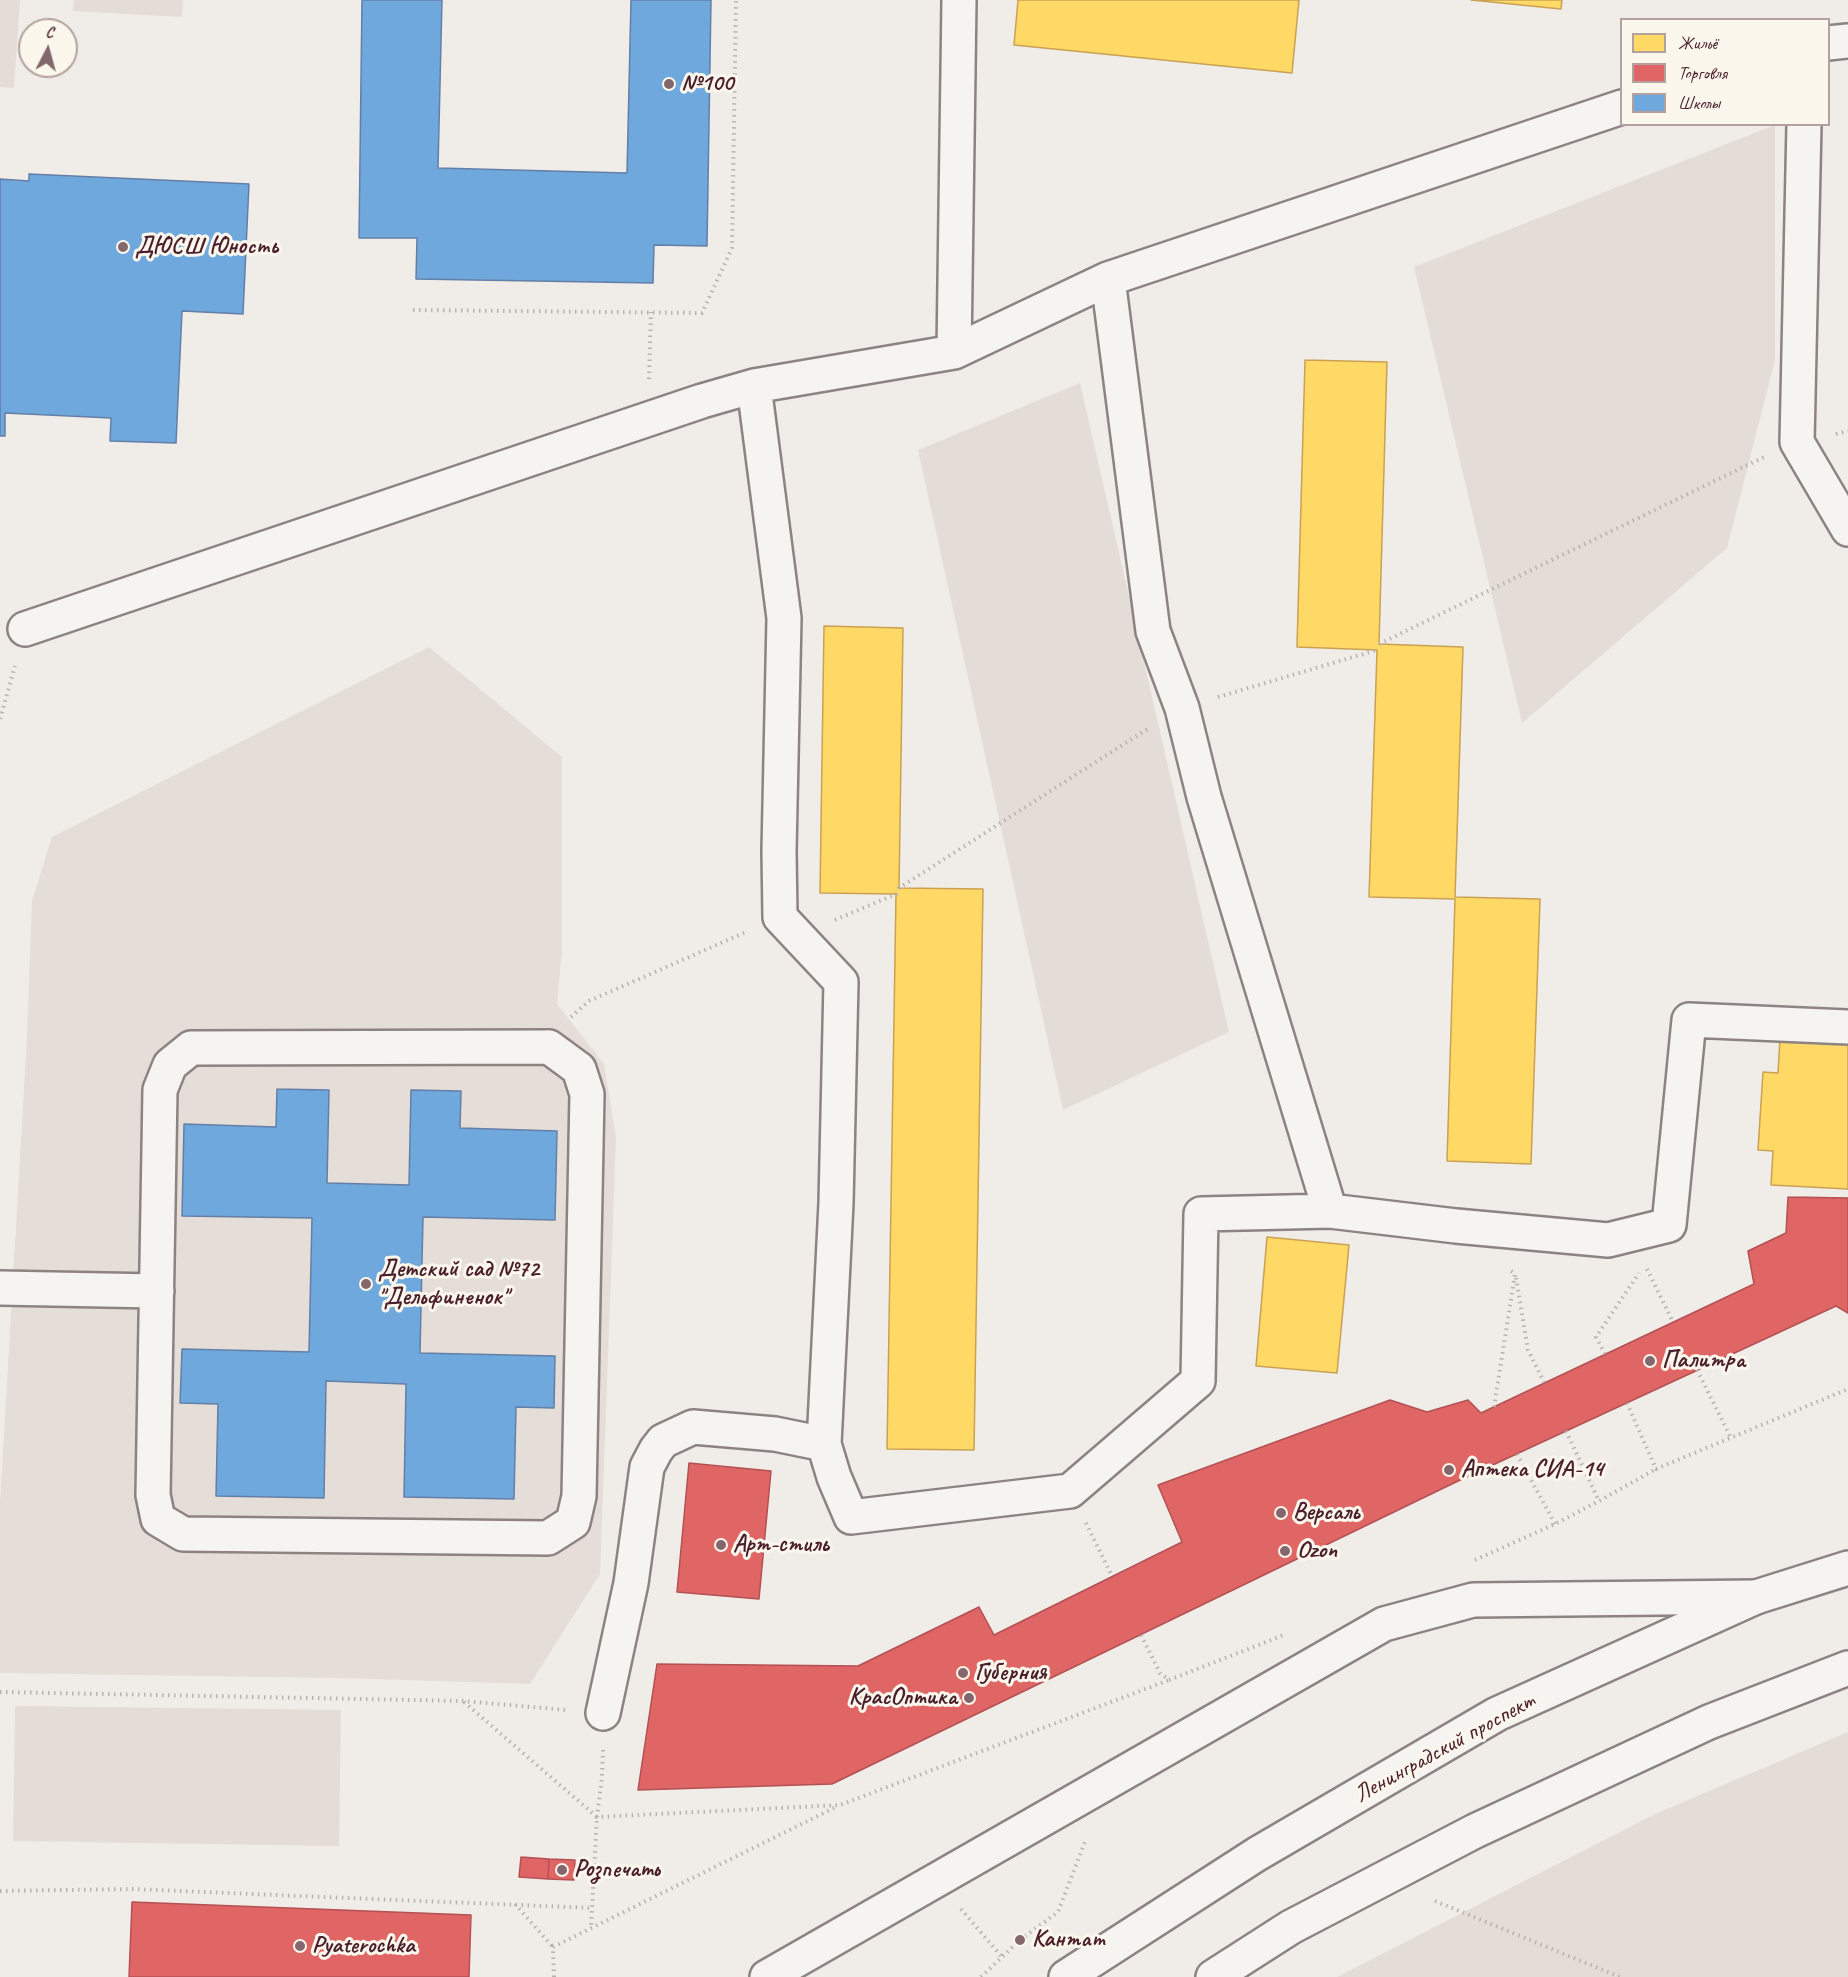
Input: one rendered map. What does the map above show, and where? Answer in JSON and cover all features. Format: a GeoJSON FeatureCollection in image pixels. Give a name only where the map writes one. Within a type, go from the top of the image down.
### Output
{"type":"FeatureCollection","features":[{"type":"Feature","properties":{"kind":"main road"},"geometry":{"type":"LineString","coordinates":[[954,352],[959,0]]}},
{"type":"Feature","properties":{"kind":"main road"},"geometry":{"type":"LineString","coordinates":[[1830,43],[1848,41]]}},
{"type":"Feature","properties":{"kind":"main road"},"geometry":{"type":"LineString","coordinates":[[25,629],[702,401],[754,386],[954,352],[1108,279],[1620,108]]}},
{"type":"Feature","properties":{"kind":"main road"},"geometry":{"type":"LineString","coordinates":[[1804,126],[1797,442],[1848,529]]}},
{"type":"Feature","properties":{"kind":"main road"},"geometry":{"type":"LineString","coordinates":[[1108,279],[1153,631],[1182,708],[1204,797],[1330,1211]]}},
{"type":"Feature","properties":{"kind":"main road"},"geometry":{"type":"LineString","coordinates":[[754,386],[784,618],[779,839],[780,917],[841,982],[836,1203],[824,1443],[834,1477],[851,1517],[1070,1491],[1198,1381],[1201,1214],[1330,1211],[1456,1226],[1608,1240],[1669,1225],[1689,1020],[1848,1027]]}},
{"type":"Feature","properties":{"kind":"main road"},"geometry":{"type":"LineString","coordinates":[[549,1047],[579,1069],[587,1094],[579,1496],[573,1522],[548,1539],[183,1534],[158,1519],[153,1495],[157,1291],[160,1090],[170,1065],[191,1048],[549,1047]]}},
{"type":"Feature","properties":{"kind":"main road"},"geometry":{"type":"LineString","coordinates":[[0,1288],[157,1291]]}},
{"type":"Feature","properties":{"kind":"main road"},"geometry":{"type":"LineString","coordinates":[[603,1713],[631,1583],[647,1467],[663,1441],[693,1427],[775,1434],[824,1443]]}},
{"type":"Feature","properties":{"kind":"main road","name":"Ленинградский проспект"},"geometry":{"type":"LineString","coordinates":[[1066,1977],[1257,1854],[1497,1714],[1756,1597],[1848,1568]]}},
{"type":"Feature","properties":{"kind":"main road"},"geometry":{"type":"LineString","coordinates":[[767,1977],[1384,1624],[1473,1600],[1756,1597]]}},
{"type":"Feature","properties":{"kind":"main road"},"geometry":{"type":"LineString","coordinates":[[1213,1977],[1291,1927],[1475,1831],[1709,1722],[1848,1668]]}},
{"type":"Feature","properties":{"kind":"path"},"geometry":{"type":"LineString","coordinates":[[413,310],[702,313],[732,248],[736,0]]}},
{"type":"Feature","properties":{"kind":"path"},"geometry":{"type":"LineString","coordinates":[[650,373],[651,312]]}},
{"type":"Feature","properties":{"kind":"path"},"geometry":{"type":"LineString","coordinates":[[1379,644],[1797,442],[1848,431]]}},
{"type":"Feature","properties":{"kind":"path"},"geometry":{"type":"LineString","coordinates":[[0,719],[25,629]]}},
{"type":"Feature","properties":{"kind":"path"},"geometry":{"type":"LineString","coordinates":[[549,1047],[569,1019],[589,1001],[780,917],[837,920],[896,894],[898,888],[1182,708],[1377,650]]}},
{"type":"Feature","properties":{"kind":"path"},"geometry":{"type":"LineString","coordinates":[[1605,1354],[1596,1337],[1645,1265],[1673,1322]]}},
{"type":"Feature","properties":{"kind":"path"},"geometry":{"type":"LineString","coordinates":[[1506,1267],[1515,1274],[1528,1350],[1545,1384]]}},
{"type":"Feature","properties":{"kind":"path"},"geometry":{"type":"LineString","coordinates":[[1494,1407],[1515,1274]]}},
{"type":"Feature","properties":{"kind":"path"},"geometry":{"type":"LineString","coordinates":[[1697,1370],[1731,1438]]}},
{"type":"Feature","properties":{"kind":"path"},"geometry":{"type":"LineString","coordinates":[[1488,1554],[1555,1524],[1656,1469],[1848,1389]]}},
{"type":"Feature","properties":{"kind":"path"},"geometry":{"type":"LineString","coordinates":[[1628,1403],[1656,1469]]}},
{"type":"Feature","properties":{"kind":"path"},"geometry":{"type":"LineString","coordinates":[[1566,1431],[1599,1501]]}},
{"type":"Feature","properties":{"kind":"path"},"geometry":{"type":"LineString","coordinates":[[1517,1454],[1555,1524]]}},
{"type":"Feature","properties":{"kind":"path"},"geometry":{"type":"LineString","coordinates":[[1070,1491],[1112,1576]]}},
{"type":"Feature","properties":{"kind":"path"},"geometry":{"type":"LineString","coordinates":[[553,1947],[840,1805],[1169,1680]]}},
{"type":"Feature","properties":{"kind":"path"},"geometry":{"type":"LineString","coordinates":[[0,1692],[463,1701],[603,1713],[602,1777],[597,1817],[591,1928]]}},
{"type":"Feature","properties":{"kind":"path"},"geometry":{"type":"LineString","coordinates":[[463,1701],[597,1817],[840,1805]]}},
{"type":"Feature","properties":{"kind":"path"},"geometry":{"type":"LineString","coordinates":[[981,1977],[1020,1940],[1059,1912],[1086,1837]]}},
{"type":"Feature","properties":{"kind":"path"},"geometry":{"type":"LineString","coordinates":[[0,1891],[123,1888],[592,1908]]}},
{"type":"Feature","properties":{"kind":"path"},"geometry":{"type":"LineString","coordinates":[[1436,1901],[1620,1977]]}},
{"type":"Feature","properties":{"kind":"path"},"geometry":{"type":"LineString","coordinates":[[514,1904],[553,1947],[554,1977]]}},
{"type":"Feature","properties":{"kind":"path"},"geometry":{"type":"LineString","coordinates":[[960,1908],[1002,1957]]}},
{"type":"Feature","properties":{"kind":"shaded area"},"geometry":{"type":"Polygon","coordinates":[[[0,0],[20,0],[14,88],[0,87],[0,0]]]}},
{"type":"Feature","properties":{"kind":"shaded area"},"geometry":{"type":"Polygon","coordinates":[[[74,0],[183,0],[182,17],[73,11],[74,0]]]}},
{"type":"Feature","properties":{"kind":"shaded area"},"geometry":{"type":"Polygon","coordinates":[[[1775,126],[1775,360],[1727,548],[1522,723],[1414,267],[1775,126]]]}},
{"type":"Feature","properties":{"kind":"shaded area"},"geometry":{"type":"Polygon","coordinates":[[[1080,383],[1229,1032],[1063,1110],[918,450],[1080,383]]]}},
{"type":"Feature","properties":{"kind":"shaded area"},"geometry":{"type":"Polygon","coordinates":[[[429,647],[562,757],[562,950],[557,1004],[604,1064],[616,1137],[600,1574],[530,1684],[342,1678],[0,1673],[0,1503],[27,1037],[32,901],[52,837],[429,647]]]}},
{"type":"Feature","properties":{"kind":"shaded area"},"geometry":{"type":"Polygon","coordinates":[[[15,1706],[341,1710],[339,1846],[13,1841],[15,1706]]]}},
{"type":"Feature","properties":{"kind":"shaded area"},"geometry":{"type":"Polygon","coordinates":[[[1848,1732],[1848,1977],[1337,1977],[1655,1814],[1848,1732]]]}},
{"type":"Feature","properties":{"kind":"building: Жильё"},"geometry":{"type":"Polygon","coordinates":[[[1018,0],[1299,0],[1292,73],[1014,45],[1018,0]]]}},
{"type":"Feature","properties":{"kind":"building: Жильё"},"geometry":{"type":"Polygon","coordinates":[[[1471,0],[1562,0],[1561,9],[1471,0]]]}},
{"type":"Feature","properties":{"kind":"building: Жильё"},"geometry":{"type":"Polygon","coordinates":[[[1305,360],[1387,362],[1379,644],[1463,647],[1455,897],[1540,899],[1531,1164],[1447,1161],[1455,899],[1369,897],[1377,650],[1297,647],[1305,360]]]}},
{"type":"Feature","properties":{"kind":"building: Жильё"},"geometry":{"type":"Polygon","coordinates":[[[824,626],[903,628],[899,888],[983,889],[974,1450],[887,1449],[896,894],[820,893],[824,626]]]}},
{"type":"Feature","properties":{"kind":"building: Жильё"},"geometry":{"type":"Polygon","coordinates":[[[1780,1039],[1848,1043],[1848,1189],[1771,1185],[1773,1151],[1758,1150],[1763,1072],[1778,1073],[1780,1039]]]}},
{"type":"Feature","properties":{"kind":"building: Жильё"},"geometry":{"type":"Polygon","coordinates":[[[1267,1237],[1349,1245],[1337,1373],[1256,1366],[1267,1237]]]}},
{"type":"Feature","properties":{"kind":"building: Торговля","name":"Версаль"},"geometry":{"type":"Polygon","coordinates":[[[1788,1197],[1848,1198],[1848,1313],[1836,1306],[1456,1482],[832,1784],[638,1790],[657,1664],[858,1666],[979,1607],[994,1635],[1182,1542],[1158,1485],[1390,1400],[1427,1412],[1468,1400],[1481,1413],[1754,1284],[1748,1251],[1786,1233],[1788,1197]]]}},
{"type":"Feature","properties":{"kind":"building: Торговля"},"geometry":{"type":"Polygon","coordinates":[[[689,1463],[771,1471],[759,1599],[677,1592],[689,1463]]]}},
{"type":"Feature","properties":{"kind":"building: Торговля"},"geometry":{"type":"Polygon","coordinates":[[[521,1857],[549,1859],[548,1879],[519,1877],[521,1857]]]}},
{"type":"Feature","properties":{"kind":"building: Торговля","name":"Розпечать"},"geometry":{"type":"Polygon","coordinates":[[[549,1859],[575,1860],[574,1880],[548,1879],[549,1859]]]}},
{"type":"Feature","properties":{"kind":"building: Торговля","name":"Pyaterochka"},"geometry":{"type":"Polygon","coordinates":[[[132,1902],[471,1915],[469,1977],[129,1977],[132,1902]]]}},
{"type":"Feature","properties":{"kind":"building: Школы","name":"№100"},"geometry":{"type":"Polygon","coordinates":[[[362,0],[442,0],[438,168],[627,173],[631,0],[711,0],[707,246],[654,245],[653,283],[416,279],[417,238],[359,238],[362,0]]]}},
{"type":"Feature","properties":{"kind":"building: Школы","name":"ДЮСШ Юность"},"geometry":{"type":"Polygon","coordinates":[[[29,174],[249,184],[243,314],[182,311],[176,443],[110,441],[111,418],[5,413],[5,436],[0,436],[0,179],[29,181],[29,174]]]}},
{"type":"Feature","properties":{"kind":"building: Школы","name":"Детский сад №72 \"Дельфиненок\""},"geometry":{"type":"Polygon","coordinates":[[[277,1089],[329,1090],[327,1183],[409,1185],[411,1090],[461,1091],[460,1128],[557,1131],[555,1220],[423,1217],[420,1353],[555,1356],[554,1408],[516,1407],[514,1499],[404,1497],[406,1384],[326,1381],[324,1498],[216,1496],[218,1404],[180,1403],[182,1349],[309,1352],[312,1218],[182,1216],[184,1124],[276,1127],[277,1089]]]}},
{"type":"Feature","properties":{"kind":"place","name":"№100"},"geometry":{"type":"Point","coordinates":[669,84]}},
{"type":"Feature","properties":{"kind":"place","name":"ДЮСШ Юность"},"geometry":{"type":"Point","coordinates":[123,247]}},
{"type":"Feature","properties":{"kind":"place","name":"Детский сад №72 \"Дельфиненок\""},"geometry":{"type":"Point","coordinates":[366,1284]}},
{"type":"Feature","properties":{"kind":"place","name":"Палитра"},"geometry":{"type":"Point","coordinates":[1650,1361]}},
{"type":"Feature","properties":{"kind":"place","name":"Аптека СИА-14"},"geometry":{"type":"Point","coordinates":[1449,1470]}},
{"type":"Feature","properties":{"kind":"place","name":"Версаль"},"geometry":{"type":"Point","coordinates":[1281,1513]}},
{"type":"Feature","properties":{"kind":"place","name":"Арт-стиль"},"geometry":{"type":"Point","coordinates":[721,1545]}},
{"type":"Feature","properties":{"kind":"place","name":"Ozon"},"geometry":{"type":"Point","coordinates":[1285,1551]}},
{"type":"Feature","properties":{"kind":"place","name":"Губерния"},"geometry":{"type":"Point","coordinates":[963,1673]}},
{"type":"Feature","properties":{"kind":"place","name":"КрасОптика"},"geometry":{"type":"Point","coordinates":[969,1698]}},
{"type":"Feature","properties":{"kind":"place","name":"Розпечать"},"geometry":{"type":"Point","coordinates":[562,1870]}},
{"type":"Feature","properties":{"kind":"place","name":"Кантат"},"geometry":{"type":"Point","coordinates":[1020,1940]}},
{"type":"Feature","properties":{"kind":"place","name":"Pyaterochka"},"geometry":{"type":"Point","coordinates":[300,1946]}}]}
